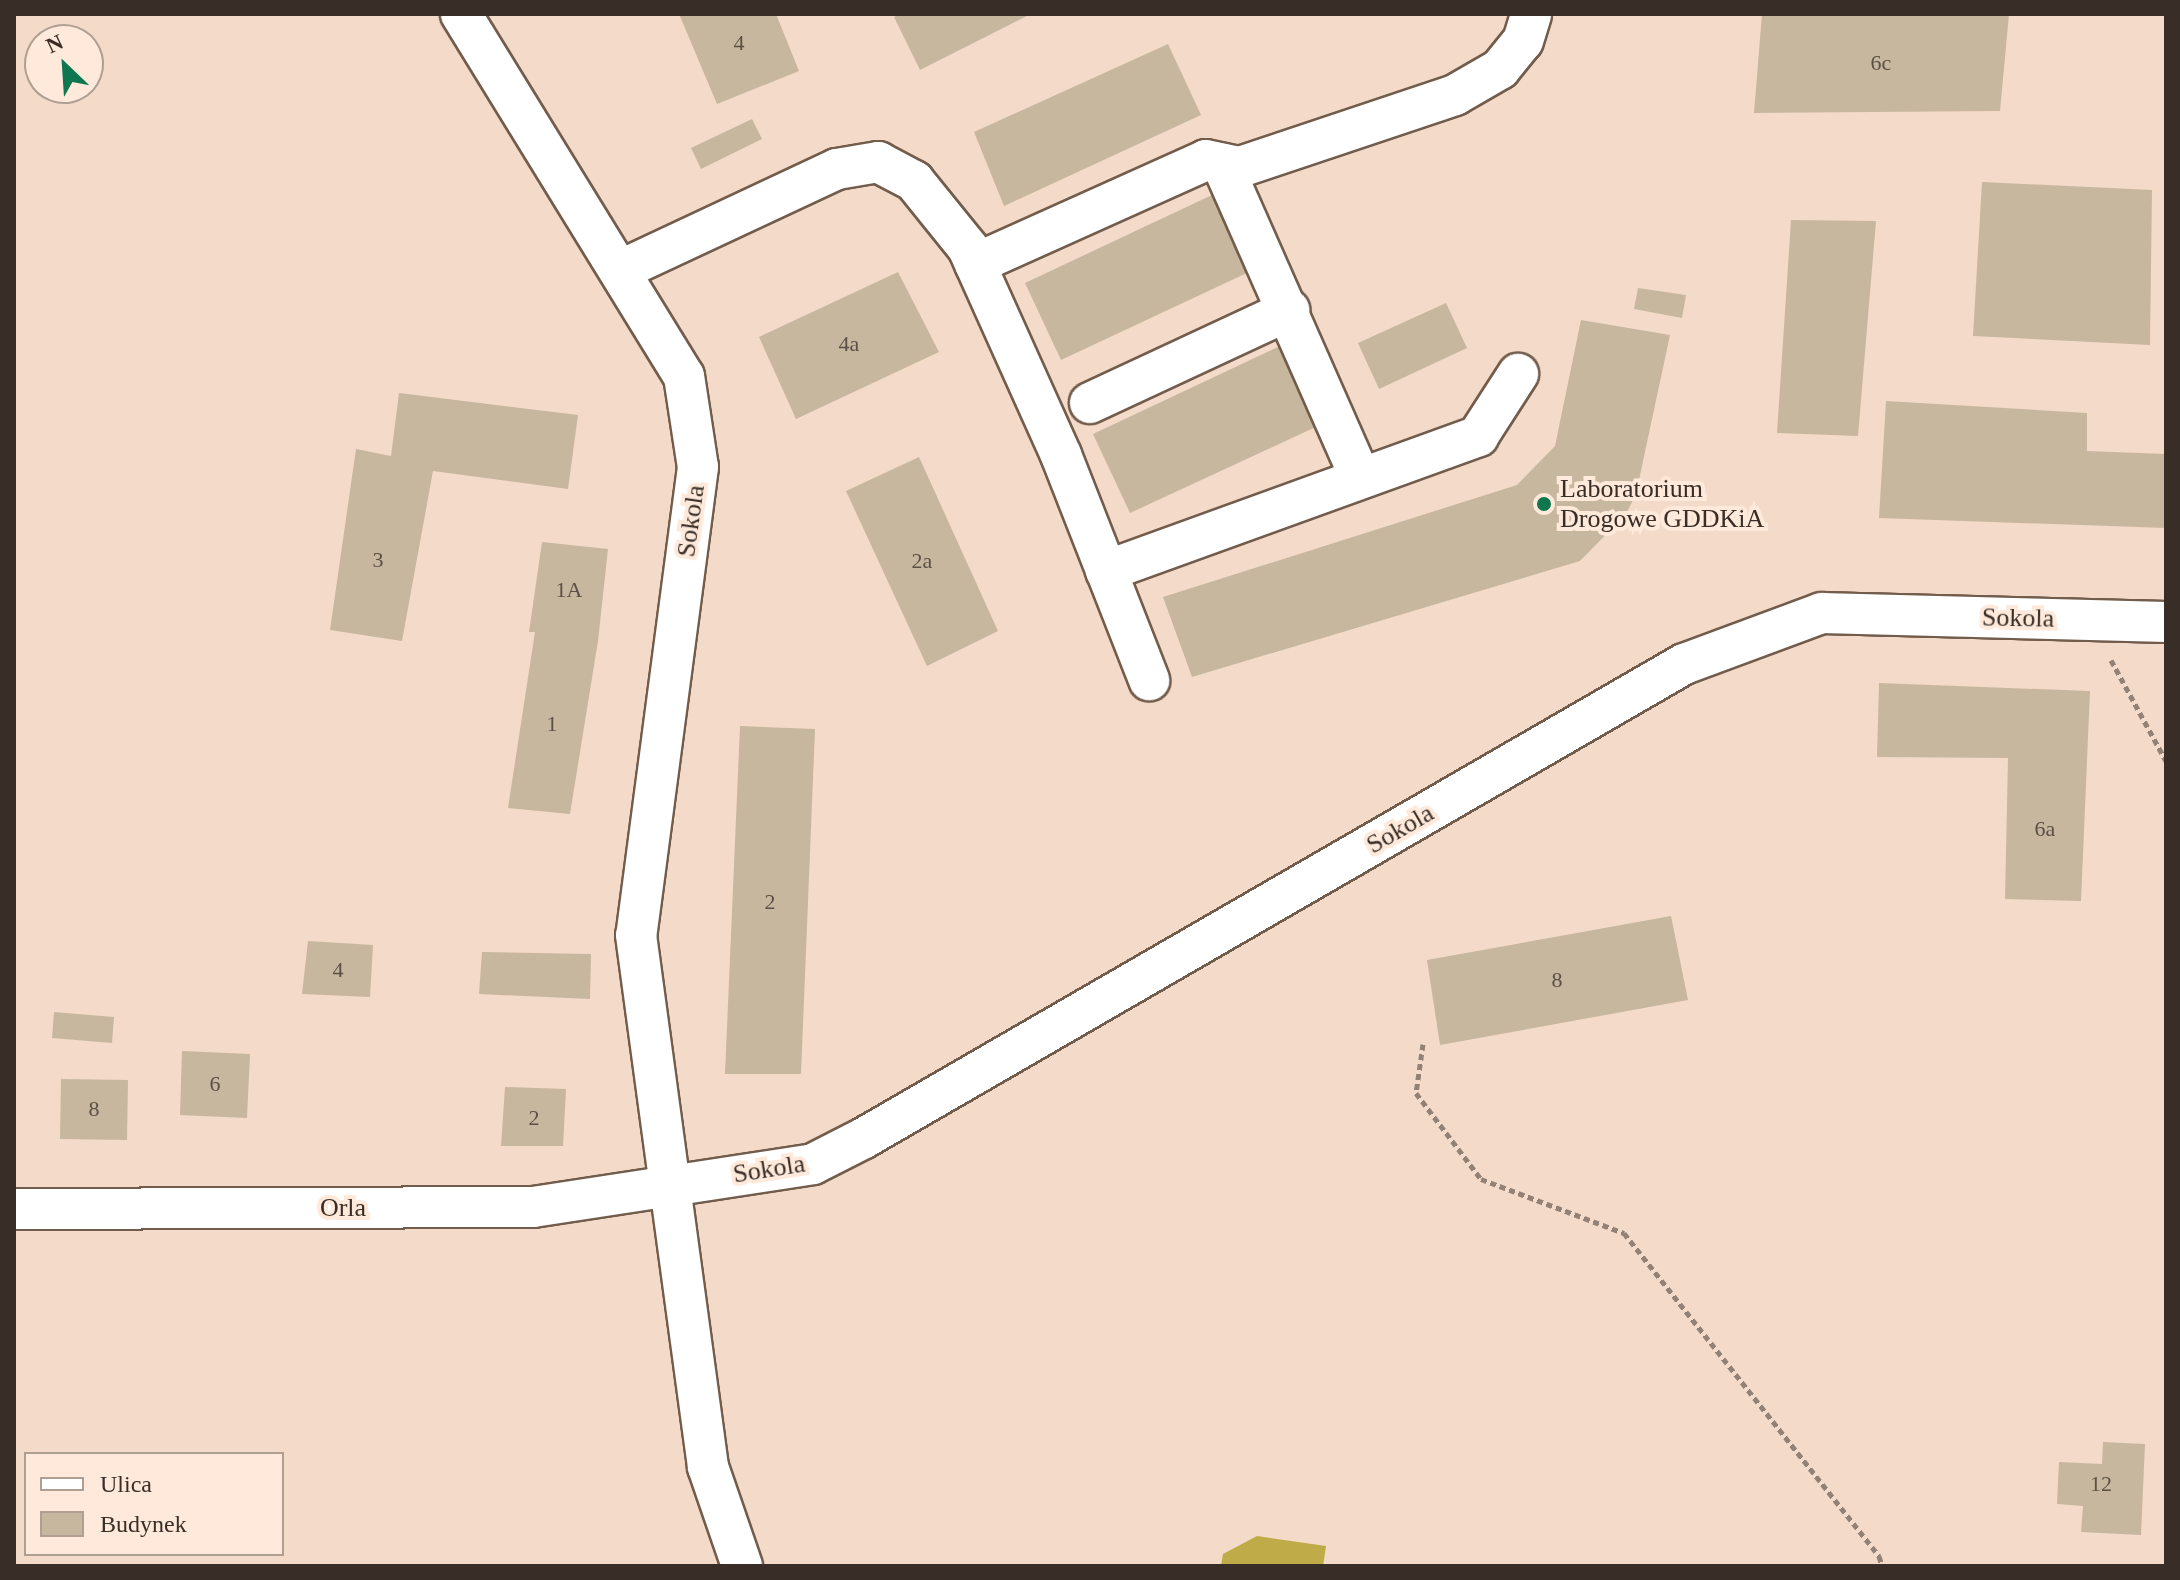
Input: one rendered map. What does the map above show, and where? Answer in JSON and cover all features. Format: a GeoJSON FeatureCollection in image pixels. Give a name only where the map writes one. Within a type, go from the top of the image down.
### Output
{"type":"FeatureCollection","features":[{"type":"Feature","properties":{"kind":"street","name":"Sokola"},"geometry":{"type":"LineString","coordinates":[[461,14],[684,376],[698,467],[636,935],[708,1467],[734,1563]]}},
{"type":"Feature","properties":{"kind":"street"},"geometry":{"type":"LineString","coordinates":[[975,264],[1206,160],[1240,167],[1455,95],[1500,69],[1523,41],[1531,14]]}},
{"type":"Feature","properties":{"kind":"street"},"geometry":{"type":"LineString","coordinates":[[621,270],[837,169],[878,162],[914,181],[968,248],[1061,455],[1149,680]]}},
{"type":"Feature","properties":{"kind":"street"},"geometry":{"type":"LineString","coordinates":[[1222,164],[1289,310],[1360,477]]}},
{"type":"Feature","properties":{"kind":"street"},"geometry":{"type":"LineString","coordinates":[[1090,403],[1289,310]]}},
{"type":"Feature","properties":{"kind":"street"},"geometry":{"type":"LineString","coordinates":[[1106,571],[1478,436],[1518,374]]}},
{"type":"Feature","properties":{"kind":"street","name":"Sokola"},"geometry":{"type":"LineString","coordinates":[[671,1183],[813,1164],[851,1145],[1684,664],[1822,613],[2166,622]]}},
{"type":"Feature","properties":{"kind":"street","name":"Orla"},"geometry":{"type":"LineString","coordinates":[[14,1209],[533,1207],[671,1183]]}},
{"type":"Feature","properties":{"kind":"path"},"geometry":{"type":"LineString","coordinates":[[2088,620],[2166,761]]}},
{"type":"Feature","properties":{"kind":"path"},"geometry":{"type":"LineString","coordinates":[[1423,1044],[1416,1093],[1481,1179],[1624,1233],[1879,1556],[1882,1566]]}},
{"type":"Feature","properties":{"kind":"shaded area"},"geometry":{"type":"Polygon","coordinates":[[[1257,1536],[1326,1546],[1323,1566],[1221,1566],[1223,1554],[1257,1536]]]}},
{"type":"Feature","properties":{"kind":"building"},"geometry":{"type":"Polygon","coordinates":[[[679,14],[776,14],[799,71],[717,104],[679,14]]]}},
{"type":"Feature","properties":{"kind":"building"},"geometry":{"type":"Polygon","coordinates":[[[900,14],[1031,14],[920,70],[894,17],[900,14]]]}},
{"type":"Feature","properties":{"kind":"building"},"geometry":{"type":"Polygon","coordinates":[[[1762,14],[2009,14],[2000,111],[1754,113],[1762,14]]]}},
{"type":"Feature","properties":{"kind":"building"},"geometry":{"type":"Polygon","coordinates":[[[1168,44],[1201,115],[1004,206],[974,132],[1168,44]]]}},
{"type":"Feature","properties":{"kind":"building"},"geometry":{"type":"Polygon","coordinates":[[[752,119],[762,139],[701,169],[691,148],[752,119]]]}},
{"type":"Feature","properties":{"kind":"building"},"geometry":{"type":"Polygon","coordinates":[[[1982,182],[2152,190],[2150,345],[1973,336],[1982,182]]]}},
{"type":"Feature","properties":{"kind":"building"},"geometry":{"type":"Polygon","coordinates":[[[1212,195],[1249,272],[1061,360],[1025,283],[1212,195]]]}},
{"type":"Feature","properties":{"kind":"building"},"geometry":{"type":"Polygon","coordinates":[[[1791,220],[1876,221],[1858,436],[1777,433],[1791,220]]]}},
{"type":"Feature","properties":{"kind":"building"},"geometry":{"type":"Polygon","coordinates":[[[898,272],[939,352],[796,419],[759,337],[898,272]]]}},
{"type":"Feature","properties":{"kind":"building"},"geometry":{"type":"Polygon","coordinates":[[[1638,288],[1686,295],[1682,318],[1634,309],[1638,288]]]}},
{"type":"Feature","properties":{"kind":"building"},"geometry":{"type":"Polygon","coordinates":[[[1446,303],[1467,348],[1379,389],[1358,343],[1446,303]]]}},
{"type":"Feature","properties":{"kind":"building","name":"Laboratorium Drogowe GDDKiA"},"geometry":{"type":"Polygon","coordinates":[[[1581,320],[1670,335],[1636,494],[1626,514],[1580,561],[1192,677],[1163,597],[1517,485],[1555,446],[1581,320]]]}},
{"type":"Feature","properties":{"kind":"building"},"geometry":{"type":"Polygon","coordinates":[[[1282,345],[1320,425],[1130,513],[1093,434],[1282,345]]]}},
{"type":"Feature","properties":{"kind":"building"},"geometry":{"type":"Polygon","coordinates":[[[399,393],[578,415],[568,489],[433,471],[402,641],[330,630],[356,449],[391,456],[399,393]]]}},
{"type":"Feature","properties":{"kind":"building"},"geometry":{"type":"Polygon","coordinates":[[[1886,401],[2087,413],[2087,451],[2166,454],[2166,528],[1879,518],[1886,401]]]}},
{"type":"Feature","properties":{"kind":"building"},"geometry":{"type":"Polygon","coordinates":[[[919,457],[998,631],[927,666],[846,491],[919,457]]]}},
{"type":"Feature","properties":{"kind":"building"},"geometry":{"type":"Polygon","coordinates":[[[542,542],[608,549],[598,641],[570,814],[508,808],[535,632],[529,632],[542,542]]]}},
{"type":"Feature","properties":{"kind":"building"},"geometry":{"type":"Polygon","coordinates":[[[1879,683],[2090,691],[2081,901],[2005,899],[2008,758],[1877,757],[1879,683]]]}},
{"type":"Feature","properties":{"kind":"building"},"geometry":{"type":"Polygon","coordinates":[[[740,726],[815,729],[801,1074],[725,1074],[740,726]]]}},
{"type":"Feature","properties":{"kind":"building"},"geometry":{"type":"Polygon","coordinates":[[[1671,916],[1688,1000],[1440,1045],[1427,960],[1671,916]]]}},
{"type":"Feature","properties":{"kind":"building"},"geometry":{"type":"Polygon","coordinates":[[[308,941],[373,945],[370,997],[302,994],[308,941]]]}},
{"type":"Feature","properties":{"kind":"building"},"geometry":{"type":"Polygon","coordinates":[[[482,952],[591,954],[590,999],[479,994],[482,952]]]}},
{"type":"Feature","properties":{"kind":"building"},"geometry":{"type":"Polygon","coordinates":[[[54,1012],[114,1017],[112,1043],[52,1038],[54,1012]]]}},
{"type":"Feature","properties":{"kind":"building"},"geometry":{"type":"Polygon","coordinates":[[[182,1051],[250,1054],[247,1118],[180,1115],[182,1051]]]}},
{"type":"Feature","properties":{"kind":"building"},"geometry":{"type":"Polygon","coordinates":[[[61,1079],[128,1080],[127,1140],[60,1139],[61,1079]]]}},
{"type":"Feature","properties":{"kind":"building"},"geometry":{"type":"Polygon","coordinates":[[[505,1087],[566,1089],[563,1146],[501,1146],[505,1087]]]}},
{"type":"Feature","properties":{"kind":"building"},"geometry":{"type":"Polygon","coordinates":[[[2103,1442],[2145,1444],[2141,1535],[2081,1532],[2083,1506],[2057,1504],[2059,1462],[2102,1464],[2103,1442]]]}},
{"type":"Feature","properties":{"kind":"place","name":"Laboratorium Drogowe GDDKiA"},"geometry":{"type":"Point","coordinates":[1544,504]}}]}
